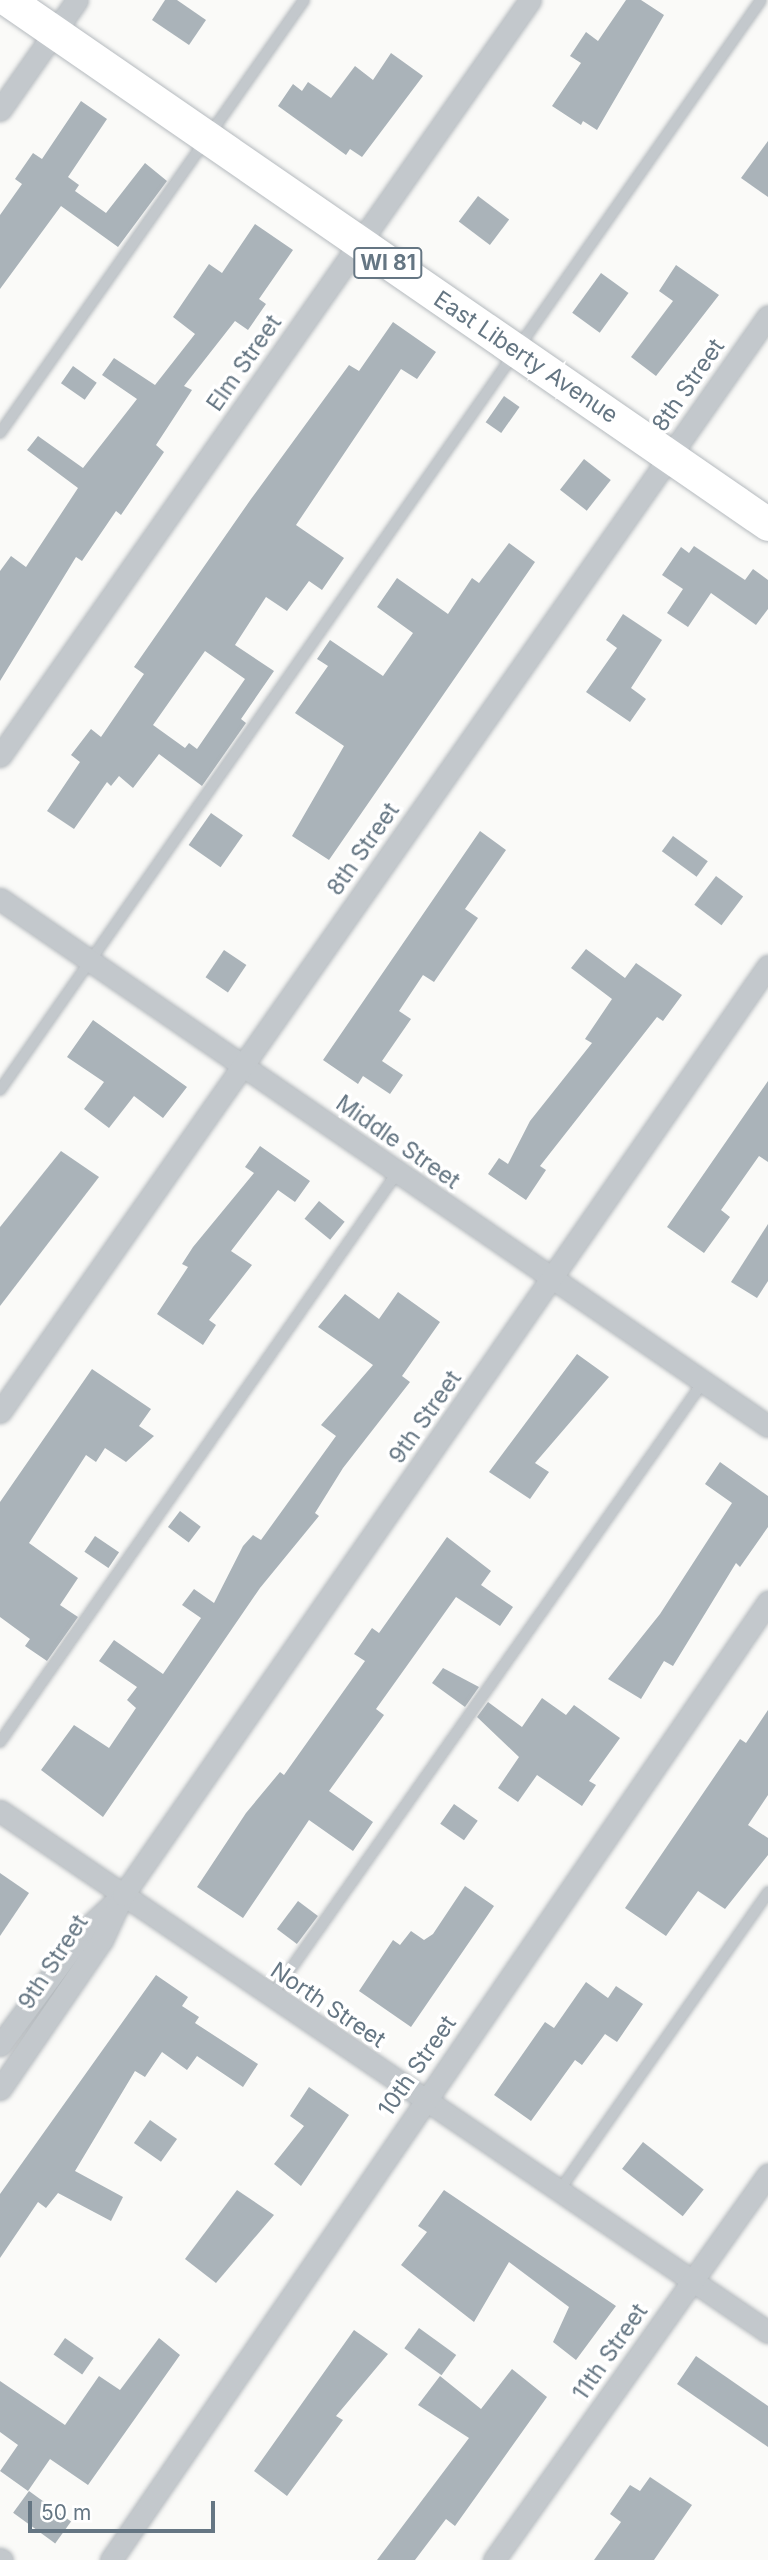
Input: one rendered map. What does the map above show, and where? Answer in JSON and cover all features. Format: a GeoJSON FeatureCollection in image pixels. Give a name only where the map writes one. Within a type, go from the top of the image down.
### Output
{"type":"FeatureCollection","features":[{"type":"Feature","properties":{"kind":"main road","name":"East Liberty Avenue"},"geometry":{"type":"LineString","coordinates":[[8,0],[768,524]]}},
{"type":"Feature","properties":{"kind":"street"},"geometry":{"type":"LineString","coordinates":[[0,110],[77,0]]}},
{"type":"Feature","properties":{"kind":"street","name":"Elm Street"},"geometry":{"type":"LineString","coordinates":[[0,756],[530,0]]}},
{"type":"Feature","properties":{"kind":"street","name":"8th Street"},"geometry":{"type":"LineString","coordinates":[[0,1412],[768,316]]}},
{"type":"Feature","properties":{"kind":"street","name":"Middle Street"},"geometry":{"type":"LineString","coordinates":[[0,900],[768,1426]]}},
{"type":"Feature","properties":{"kind":"street","name":"9th Street"},"geometry":{"type":"LineString","coordinates":[[0,2089],[102,1940],[122,1895],[553,1280],[768,966]]}},
{"type":"Feature","properties":{"kind":"street","name":"10th Street"},"geometry":{"type":"LineString","coordinates":[[111,2560],[768,1602]]}},
{"type":"Feature","properties":{"kind":"street","name":"North Street"},"geometry":{"type":"LineString","coordinates":[[0,1811],[424,2102],[693,2279],[768,2332]]}},
{"type":"Feature","properties":{"kind":"street","name":"9th Street"},"geometry":{"type":"LineString","coordinates":[[0,2045],[85,1930],[122,1895]]}},
{"type":"Feature","properties":{"kind":"street","name":"11th Street"},"geometry":{"type":"LineString","coordinates":[[494,2560],[768,2174]]}},
{"type":"Feature","properties":{"kind":"lane"},"geometry":{"type":"LineString","coordinates":[[0,433],[304,0]]}},
{"type":"Feature","properties":{"kind":"lane"},"geometry":{"type":"LineString","coordinates":[[0,1090],[761,0]]}},
{"type":"Feature","properties":{"kind":"lane"},"geometry":{"type":"LineString","coordinates":[[0,1742],[397,1173]]}},
{"type":"Feature","properties":{"kind":"lane"},"geometry":{"type":"LineString","coordinates":[[271,1997],[703,1382]]}},
{"type":"Feature","properties":{"kind":"lane"},"geometry":{"type":"LineString","coordinates":[[559,2191],[768,1892]]}},
{"type":"Feature","properties":{"kind":"building"},"geometry":{"type":"Polygon","coordinates":[[[165,0],[177,0],[206,20],[189,45],[152,20],[165,0]]]}},
{"type":"Feature","properties":{"kind":"building"},"geometry":{"type":"Polygon","coordinates":[[[626,0],[641,0],[664,15],[597,130],[583,121],[581,125],[552,106],[581,63],[570,56],[586,32],[598,41],[626,0]]]}},
{"type":"Feature","properties":{"kind":"building"},"geometry":{"type":"Polygon","coordinates":[[[391,53],[423,76],[362,157],[350,149],[346,155],[278,106],[293,84],[302,91],[308,82],[331,98],[355,66],[373,80],[391,53]]]}},
{"type":"Feature","properties":{"kind":"building"},"geometry":{"type":"Polygon","coordinates":[[[81,101],[107,119],[68,177],[79,185],[75,191],[106,213],[145,163],[167,181],[118,247],[61,206],[0,289],[0,215],[22,184],[15,179],[33,153],[42,159],[81,101]]]}},
{"type":"Feature","properties":{"kind":"building"},"geometry":{"type":"Polygon","coordinates":[[[768,141],[768,197],[741,178],[768,141]]]}},
{"type":"Feature","properties":{"kind":"building"},"geometry":{"type":"Polygon","coordinates":[[[478,196],[509,219],[490,245],[459,222],[478,196]]]}},
{"type":"Feature","properties":{"kind":"building"},"geometry":{"type":"Polygon","coordinates":[[[255,224],[293,250],[259,299],[266,304],[248,330],[235,321],[184,386],[192,390],[156,445],[164,452],[121,515],[116,511],[82,561],[76,557],[0,681],[0,571],[11,556],[26,567],[78,488],[27,450],[38,436],[83,468],[137,399],[102,375],[114,358],[155,385],[195,334],[173,317],[209,264],[222,273],[255,224]]]}},
{"type":"Feature","properties":{"kind":"building"},"geometry":{"type":"Polygon","coordinates":[[[676,265],[719,295],[656,376],[631,357],[673,301],[659,291],[676,265]]]}},
{"type":"Feature","properties":{"kind":"building"},"geometry":{"type":"Polygon","coordinates":[[[601,273],[629,293],[600,333],[572,313],[601,273]]]}},
{"type":"Feature","properties":{"kind":"building"},"geometry":{"type":"Polygon","coordinates":[[[393,322],[436,352],[417,379],[401,369],[296,525],[344,558],[322,590],[309,581],[287,611],[266,597],[235,645],[274,671],[241,719],[246,723],[202,786],[159,754],[133,788],[119,776],[111,786],[107,782],[74,829],[47,811],[80,762],[71,755],[91,729],[101,737],[144,674],[134,667],[251,499],[349,365],[359,371],[393,322]],[[205,651],[153,725],[185,748],[189,743],[197,749],[245,679],[205,651]]]}},
{"type":"Feature","properties":{"kind":"building"},"geometry":{"type":"Polygon","coordinates":[[[73,366],[97,383],[85,400],[61,383],[73,366]]]}},
{"type":"Feature","properties":{"kind":"building"},"geometry":{"type":"Polygon","coordinates":[[[504,396],[520,407],[501,433],[486,422],[504,396]]]}},
{"type":"Feature","properties":{"kind":"building"},"geometry":{"type":"Polygon","coordinates":[[[584,459],[611,480],[587,511],[560,490],[584,459]]]}},
{"type":"Feature","properties":{"kind":"building"},"geometry":{"type":"Polygon","coordinates":[[[509,543],[535,562],[329,860],[292,836],[344,746],[295,713],[328,666],[317,659],[330,640],[383,676],[413,633],[377,607],[397,578],[448,614],[472,578],[479,583],[509,543]]]}},
{"type":"Feature","properties":{"kind":"building"},"geometry":{"type":"Polygon","coordinates":[[[694,546],[745,580],[753,569],[768,580],[768,609],[756,625],[711,593],[688,627],[667,613],[683,589],[662,575],[681,547],[689,553],[694,546]]]}},
{"type":"Feature","properties":{"kind":"building"},"geometry":{"type":"Polygon","coordinates":[[[623,614],[662,640],[631,688],[646,699],[630,722],[586,692],[617,648],[606,640],[623,614]]]}},
{"type":"Feature","properties":{"kind":"building"},"geometry":{"type":"Polygon","coordinates":[[[211,813],[243,835],[221,867],[189,845],[211,813]]]}},
{"type":"Feature","properties":{"kind":"building"},"geometry":{"type":"Polygon","coordinates":[[[480,831],[506,850],[465,909],[478,918],[434,982],[423,975],[399,1011],[411,1019],[382,1061],[403,1075],[390,1094],[363,1076],[358,1084],[323,1060],[480,831]]]}},
{"type":"Feature","properties":{"kind":"building"},"geometry":{"type":"Polygon","coordinates":[[[673,836],[708,861],[697,877],[662,851],[673,836]]]}},
{"type":"Feature","properties":{"kind":"building"},"geometry":{"type":"Polygon","coordinates":[[[716,876],[743,896],[721,925],[694,905],[716,876]]]}},
{"type":"Feature","properties":{"kind":"building"},"geometry":{"type":"Polygon","coordinates":[[[586,949],[625,978],[636,963],[682,995],[663,1021],[657,1017],[540,1166],[546,1170],[526,1200],[488,1174],[499,1158],[508,1164],[530,1121],[592,1043],[585,1039],[612,999],[571,968],[586,949]]]}},
{"type":"Feature","properties":{"kind":"building"},"geometry":{"type":"Polygon","coordinates":[[[224,950],[246,965],[228,992],[206,977],[224,950]]]}},
{"type":"Feature","properties":{"kind":"building"},"geometry":{"type":"Polygon","coordinates":[[[93,1020],[187,1087],[163,1118],[134,1096],[109,1128],[84,1109],[104,1082],[67,1057],[93,1020]]]}},
{"type":"Feature","properties":{"kind":"building"},"geometry":{"type":"Polygon","coordinates":[[[768,1081],[768,1162],[759,1156],[721,1210],[730,1217],[704,1253],[667,1227],[768,1081]]]}},
{"type":"Feature","properties":{"kind":"building"},"geometry":{"type":"Polygon","coordinates":[[[260,1146],[310,1181],[295,1202],[278,1190],[231,1251],[252,1265],[209,1320],[216,1325],[203,1345],[157,1314],[188,1267],[182,1264],[193,1247],[254,1173],[245,1167],[260,1146]]]}},
{"type":"Feature","properties":{"kind":"building"},"geometry":{"type":"Polygon","coordinates":[[[61,1151],[99,1177],[0,1306],[0,1227],[61,1151]]]}},
{"type":"Feature","properties":{"kind":"building"},"geometry":{"type":"Polygon","coordinates":[[[319,1201],[345,1222],[330,1240],[305,1219],[319,1201]]]}},
{"type":"Feature","properties":{"kind":"building"},"geometry":{"type":"Polygon","coordinates":[[[768,1224],[768,1281],[757,1298],[731,1282],[768,1224]]]}},
{"type":"Feature","properties":{"kind":"building"},"geometry":{"type":"Polygon","coordinates":[[[398,1292],[440,1322],[402,1376],[410,1382],[343,1468],[315,1513],[319,1516],[260,1588],[103,1817],[41,1770],[74,1725],[109,1748],[136,1708],[127,1700],[137,1687],[99,1661],[114,1640],[163,1674],[201,1618],[182,1605],[194,1589],[214,1603],[243,1546],[253,1535],[261,1540],[336,1436],[321,1425],[373,1365],[318,1327],[345,1294],[379,1319],[398,1292]]]}},
{"type":"Feature","properties":{"kind":"building"},"geometry":{"type":"Polygon","coordinates":[[[577,1354],[609,1377],[535,1463],[549,1472],[530,1499],[489,1472],[577,1354]]]}},
{"type":"Feature","properties":{"kind":"building"},"geometry":{"type":"Polygon","coordinates":[[[92,1369],[151,1409],[139,1426],[154,1436],[126,1462],[105,1448],[96,1462],[86,1455],[29,1543],[78,1578],[60,1605],[78,1617],[47,1661],[25,1646],[30,1639],[0,1617],[0,1502],[92,1369]]]}},
{"type":"Feature","properties":{"kind":"building"},"geometry":{"type":"Polygon","coordinates":[[[720,1462],[768,1496],[768,1527],[740,1567],[736,1563],[673,1666],[664,1661],[641,1699],[608,1679],[660,1614],[732,1503],[705,1484],[720,1462]]]}},
{"type":"Feature","properties":{"kind":"building"},"geometry":{"type":"Polygon","coordinates":[[[180,1511],[201,1527],[189,1543],[168,1527],[180,1511]]]}},
{"type":"Feature","properties":{"kind":"building"},"geometry":{"type":"Polygon","coordinates":[[[95,1536],[119,1552],[108,1568],[84,1552],[95,1536]]]}},
{"type":"Feature","properties":{"kind":"building"},"geometry":{"type":"Polygon","coordinates":[[[447,1537],[491,1571],[481,1585],[513,1607],[500,1626],[456,1597],[376,1709],[384,1715],[329,1791],[373,1822],[353,1851],[309,1820],[243,1918],[197,1887],[246,1813],[280,1772],[284,1775],[365,1661],[354,1654],[372,1628],[379,1633],[447,1537]]]}},
{"type":"Feature","properties":{"kind":"building"},"geometry":{"type":"Polygon","coordinates":[[[443,1668],[479,1687],[465,1707],[432,1683],[443,1668]]]}},
{"type":"Feature","properties":{"kind":"building"},"geometry":{"type":"Polygon","coordinates":[[[542,1698],[566,1715],[574,1705],[620,1738],[589,1781],[596,1785],[582,1806],[537,1775],[518,1802],[498,1788],[519,1757],[477,1717],[488,1702],[522,1727],[542,1698]]]}},
{"type":"Feature","properties":{"kind":"building"},"geometry":{"type":"Polygon","coordinates":[[[768,1710],[768,1795],[748,1825],[768,1838],[768,1855],[725,1909],[698,1891],[666,1936],[625,1908],[740,1739],[746,1743],[768,1710]]]}},
{"type":"Feature","properties":{"kind":"building"},"geometry":{"type":"Polygon","coordinates":[[[454,1804],[478,1821],[464,1840],[440,1824],[454,1804]]]}},
{"type":"Feature","properties":{"kind":"building"},"geometry":{"type":"Polygon","coordinates":[[[0,1873],[29,1893],[0,1936],[0,1873]]]}},
{"type":"Feature","properties":{"kind":"building"},"geometry":{"type":"Polygon","coordinates":[[[465,1886],[494,1906],[411,2027],[359,1991],[393,1940],[400,1945],[411,1931],[424,1940],[433,1934],[465,1886]]]}},
{"type":"Feature","properties":{"kind":"building"},"geometry":{"type":"Polygon","coordinates":[[[298,1901],[318,1916],[297,1944],[277,1929],[298,1901]]]}},
{"type":"Feature","properties":{"kind":"building"},"geometry":{"type":"Polygon","coordinates":[[[156,1975],[188,1997],[182,2006],[199,2017],[195,2023],[258,2064],[243,2087],[197,2056],[187,2070],[162,2052],[145,2077],[135,2071],[75,2171],[123,2197],[111,2221],[58,2193],[46,2208],[38,2202],[0,2258],[0,2194],[156,1975]]]}},
{"type":"Feature","properties":{"kind":"building"},"geometry":{"type":"Polygon","coordinates":[[[586,1982],[608,1998],[616,1986],[643,2004],[617,2042],[605,2034],[582,2065],[575,2060],[531,2121],[494,2095],[545,2022],[554,2028],[586,1982]]]}},
{"type":"Feature","properties":{"kind":"building"},"geometry":{"type":"Polygon","coordinates":[[[309,2087],[349,2115],[301,2186],[274,2164],[304,2126],[290,2116],[309,2087]]]}},
{"type":"Feature","properties":{"kind":"building"},"geometry":{"type":"Polygon","coordinates":[[[150,2120],[177,2139],[161,2162],[134,2143],[150,2120]]]}},
{"type":"Feature","properties":{"kind":"building"},"geometry":{"type":"Polygon","coordinates":[[[643,2142],[704,2189],[683,2216],[622,2169],[643,2142]]]}},
{"type":"Feature","properties":{"kind":"building"},"geometry":{"type":"Polygon","coordinates":[[[237,2190],[274,2215],[216,2283],[185,2259],[237,2190]]]}},
{"type":"Feature","properties":{"kind":"building"},"geometry":{"type":"Polygon","coordinates":[[[444,2190],[616,2306],[576,2360],[553,2342],[569,2307],[509,2262],[474,2322],[401,2265],[427,2232],[418,2226],[444,2190]]]}},
{"type":"Feature","properties":{"kind":"building"},"geometry":{"type":"Polygon","coordinates":[[[419,2328],[456,2355],[442,2375],[404,2348],[419,2328]]]}},
{"type":"Feature","properties":{"kind":"building"},"geometry":{"type":"Polygon","coordinates":[[[354,2330],[388,2354],[336,2416],[343,2420],[287,2496],[254,2471],[354,2330]]]}},
{"type":"Feature","properties":{"kind":"building"},"geometry":{"type":"Polygon","coordinates":[[[65,2338],[94,2358],[82,2374],[54,2354],[65,2338]]]}},
{"type":"Feature","properties":{"kind":"building"},"geometry":{"type":"Polygon","coordinates":[[[159,2338],[180,2355],[88,2485],[50,2459],[28,2491],[0,2471],[18,2445],[0,2432],[0,2381],[65,2425],[99,2376],[120,2390],[159,2338]]]}},
{"type":"Feature","properties":{"kind":"building"},"geometry":{"type":"Polygon","coordinates":[[[696,2356],[768,2406],[768,2447],[677,2384],[696,2356]]]}},
{"type":"Feature","properties":{"kind":"building"},"geometry":{"type":"Polygon","coordinates":[[[512,2369],[547,2397],[455,2526],[446,2519],[415,2560],[377,2560],[469,2438],[418,2405],[440,2376],[481,2409],[512,2369]]]}},
{"type":"Feature","properties":{"kind":"building"},"geometry":{"type":"Polygon","coordinates":[[[650,2477],[692,2505],[654,2560],[594,2560],[621,2522],[610,2514],[630,2485],[640,2491],[650,2477]]]}},
{"type":"Feature","properties":{"kind":"building"},"geometry":{"type":"Polygon","coordinates":[[[29,2491],[71,2522],[55,2543],[13,2513],[29,2491]]]}}]}
